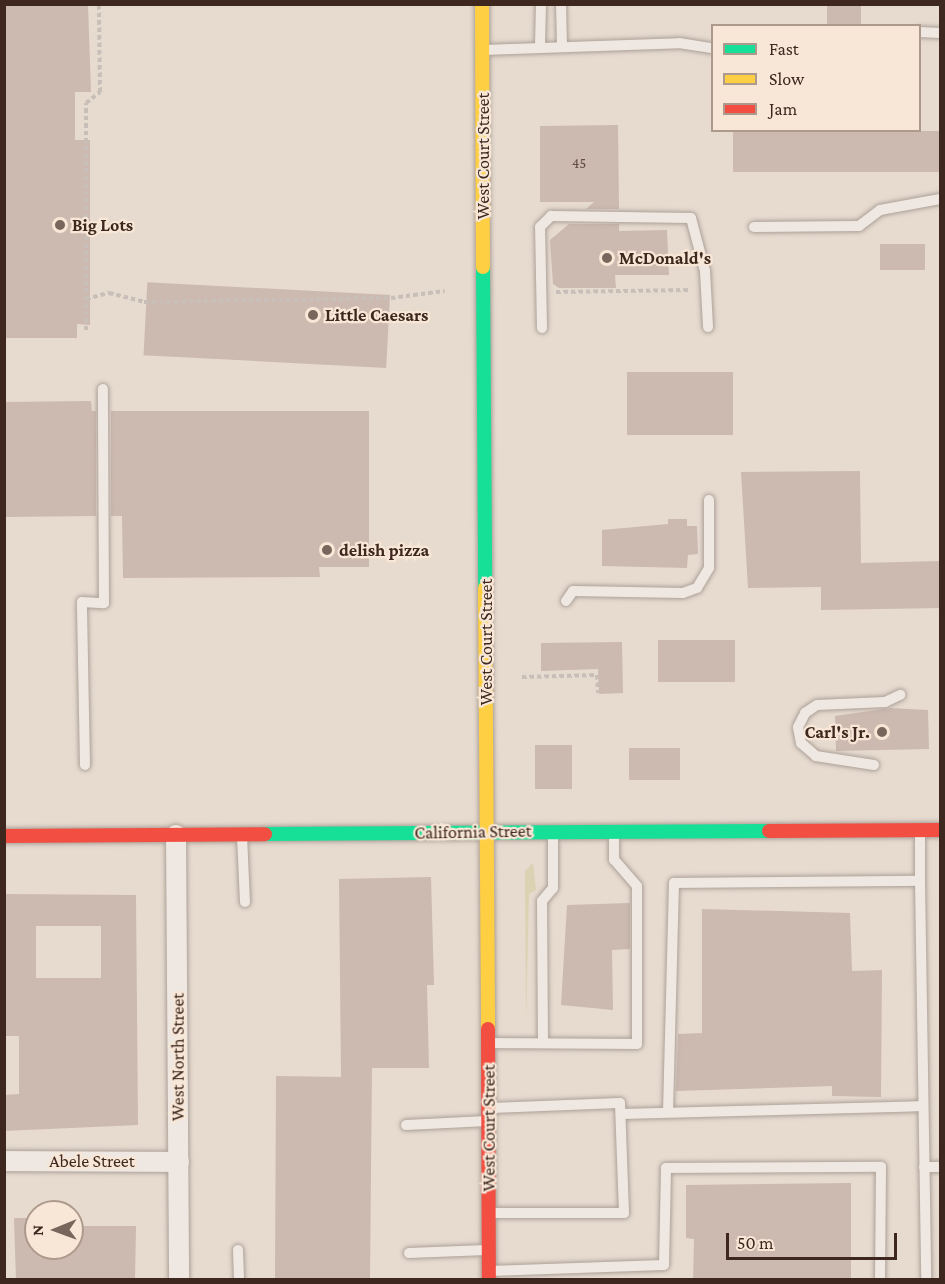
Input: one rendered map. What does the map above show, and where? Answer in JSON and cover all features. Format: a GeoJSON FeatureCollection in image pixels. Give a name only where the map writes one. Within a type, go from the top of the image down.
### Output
{"type":"FeatureCollection","features":[{"type":"Feature","properties":{"kind":"street","name":"West Court Street"},"geometry":{"type":"LineString","coordinates":[[482,4],[489,1275]]}},
{"type":"Feature","properties":{"kind":"street","name":"California Street"},"geometry":{"type":"LineString","coordinates":[[4,836],[940,830]]}},
{"type":"Feature","properties":{"kind":"street","name":"West North Street"},"geometry":{"type":"LineString","coordinates":[[176,835],[179,1280]]}},
{"type":"Feature","properties":{"kind":"street","name":"Abele Street"},"geometry":{"type":"LineString","coordinates":[[4,1161],[179,1162]]}},
{"type":"Feature","properties":{"kind":"lane"},"geometry":{"type":"LineString","coordinates":[[540,45],[541,4]]}},
{"type":"Feature","properties":{"kind":"lane"},"geometry":{"type":"LineString","coordinates":[[561,4],[562,46]]}},
{"type":"Feature","properties":{"kind":"lane"},"geometry":{"type":"LineString","coordinates":[[921,32],[940,33]]}},
{"type":"Feature","properties":{"kind":"lane"},"geometry":{"type":"LineString","coordinates":[[482,50],[540,45],[679,43],[711,48]]}},
{"type":"Feature","properties":{"kind":"lane"},"geometry":{"type":"LineString","coordinates":[[754,227],[858,226],[880,210],[940,199]]}},
{"type":"Feature","properties":{"kind":"lane"},"geometry":{"type":"LineString","coordinates":[[542,328],[540,226],[550,216],[691,218],[705,271],[708,327]]}},
{"type":"Feature","properties":{"kind":"lane"},"geometry":{"type":"LineString","coordinates":[[85,765],[82,602],[104,603],[103,389]]}},
{"type":"Feature","properties":{"kind":"lane"},"geometry":{"type":"LineString","coordinates":[[566,601],[573,591],[683,593],[697,588],[709,568],[709,500]]}},
{"type":"Feature","properties":{"kind":"lane"},"geometry":{"type":"LineString","coordinates":[[874,765],[816,756],[801,743],[798,727],[805,713],[817,705],[885,702],[900,695]]}},
{"type":"Feature","properties":{"kind":"lane"},"geometry":{"type":"LineString","coordinates":[[920,830],[926,1280]]}},
{"type":"Feature","properties":{"kind":"lane"},"geometry":{"type":"LineString","coordinates":[[543,1043],[542,901],[553,888],[553,831]]}},
{"type":"Feature","properties":{"kind":"lane"},"geometry":{"type":"LineString","coordinates":[[488,1043],[637,1044],[637,886],[614,860],[614,831]]}},
{"type":"Feature","properties":{"kind":"lane"},"geometry":{"type":"LineString","coordinates":[[242,834],[244,902]]}},
{"type":"Feature","properties":{"kind":"lane"},"geometry":{"type":"LineString","coordinates":[[668,1112],[674,883],[920,880]]}},
{"type":"Feature","properties":{"kind":"lane"},"geometry":{"type":"LineString","coordinates":[[406,1125],[620,1103],[624,1213],[489,1213]]}},
{"type":"Feature","properties":{"kind":"lane"},"geometry":{"type":"LineString","coordinates":[[621,1114],[922,1106]]}},
{"type":"Feature","properties":{"kind":"lane"},"geometry":{"type":"LineString","coordinates":[[489,1275],[573,1267],[635,1274],[664,1265],[666,1168],[881,1167],[880,1280]]}},
{"type":"Feature","properties":{"kind":"lane"},"geometry":{"type":"LineString","coordinates":[[924,1167],[940,1167]]}},
{"type":"Feature","properties":{"kind":"lane"},"geometry":{"type":"LineString","coordinates":[[238,1250],[240,1280]]}},
{"type":"Feature","properties":{"kind":"lane"},"geometry":{"type":"LineString","coordinates":[[409,1253],[490,1250]]}},
{"type":"Feature","properties":{"kind":"lane"},"geometry":{"type":"LineString","coordinates":[[573,1267],[573,1280]]}},
{"type":"Feature","properties":{"kind":"path"},"geometry":{"type":"LineString","coordinates":[[86,330],[86,103],[100,92],[99,4]]}},
{"type":"Feature","properties":{"kind":"path"},"geometry":{"type":"LineString","coordinates":[[542,293],[701,290]]}},
{"type":"Feature","properties":{"kind":"path"},"geometry":{"type":"LineString","coordinates":[[86,299],[109,293],[144,302],[391,298],[445,291]]}},
{"type":"Feature","properties":{"kind":"path"},"geometry":{"type":"LineString","coordinates":[[522,677],[597,675],[598,693]]}},
{"type":"Feature","properties":{"kind":"shaded area"},"geometry":{"type":"Polygon","coordinates":[[[533,863],[536,890],[529,894],[526,1023],[525,871],[533,863]]]}},
{"type":"Feature","properties":{"kind":"building"},"geometry":{"type":"Polygon","coordinates":[[[4,4],[88,4],[91,92],[75,92],[75,140],[90,140],[90,325],[77,324],[77,338],[4,338],[4,4]]]}},
{"type":"Feature","properties":{"kind":"building"},"geometry":{"type":"Polygon","coordinates":[[[827,4],[861,4],[861,24],[827,24],[827,4]]]}},
{"type":"Feature","properties":{"kind":"building"},"geometry":{"type":"Polygon","coordinates":[[[618,125],[619,209],[586,209],[594,202],[540,202],[540,126],[618,125]]]}},
{"type":"Feature","properties":{"kind":"building"},"geometry":{"type":"Polygon","coordinates":[[[940,131],[940,172],[733,172],[733,132],[940,131]]]}},
{"type":"Feature","properties":{"kind":"building"},"geometry":{"type":"Polygon","coordinates":[[[569,224],[619,224],[619,231],[667,230],[669,275],[615,275],[616,288],[559,288],[553,284],[550,240],[569,224]]]}},
{"type":"Feature","properties":{"kind":"building"},"geometry":{"type":"Polygon","coordinates":[[[880,244],[925,244],[925,270],[880,270],[880,244]]]}},
{"type":"Feature","properties":{"kind":"building"},"geometry":{"type":"Polygon","coordinates":[[[147,282],[390,295],[386,368],[144,355],[147,282]]]}},
{"type":"Feature","properties":{"kind":"building"},"geometry":{"type":"Polygon","coordinates":[[[627,372],[733,372],[733,435],[627,435],[627,372]]]}},
{"type":"Feature","properties":{"kind":"building"},"geometry":{"type":"Polygon","coordinates":[[[91,401],[92,411],[96,411],[96,516],[4,517],[4,402],[91,401]]]}},
{"type":"Feature","properties":{"kind":"building"},"geometry":{"type":"Polygon","coordinates":[[[111,411],[369,411],[369,567],[319,567],[320,577],[123,578],[122,516],[111,516],[111,411]]]}},
{"type":"Feature","properties":{"kind":"building"},"geometry":{"type":"Polygon","coordinates":[[[860,471],[861,563],[940,561],[940,608],[821,610],[821,587],[748,588],[741,472],[860,471]]]}},
{"type":"Feature","properties":{"kind":"building"},"geometry":{"type":"Polygon","coordinates":[[[668,519],[687,519],[687,526],[697,526],[698,554],[688,555],[687,568],[602,566],[602,530],[668,524],[668,519]]]}},
{"type":"Feature","properties":{"kind":"building"},"geometry":{"type":"Polygon","coordinates":[[[658,640],[735,640],[735,682],[658,682],[658,640]]]}},
{"type":"Feature","properties":{"kind":"building"},"geometry":{"type":"Polygon","coordinates":[[[622,642],[623,693],[599,694],[598,669],[541,671],[541,643],[622,642]]]}},
{"type":"Feature","properties":{"kind":"building","name":"Carl's Jr."},"geometry":{"type":"Polygon","coordinates":[[[890,708],[928,710],[929,749],[836,751],[835,716],[890,708]]]}},
{"type":"Feature","properties":{"kind":"building"},"geometry":{"type":"Polygon","coordinates":[[[535,745],[572,745],[572,789],[535,789],[535,745]]]}},
{"type":"Feature","properties":{"kind":"building"},"geometry":{"type":"Polygon","coordinates":[[[629,748],[680,748],[680,780],[629,780],[629,748]]]}},
{"type":"Feature","properties":{"kind":"building"},"geometry":{"type":"Polygon","coordinates":[[[431,877],[434,985],[427,985],[429,1068],[372,1068],[370,1280],[275,1280],[276,1076],[341,1077],[339,879],[431,877]]]}},
{"type":"Feature","properties":{"kind":"building"},"geometry":{"type":"Polygon","coordinates":[[[4,894],[136,895],[138,1125],[4,1131],[4,1095],[19,1094],[19,1036],[4,1036],[4,894]],[[36,926],[36,978],[101,978],[101,926],[36,926]]]}},
{"type":"Feature","properties":{"kind":"building"},"geometry":{"type":"Polygon","coordinates":[[[630,903],[630,949],[612,950],[613,1010],[561,1005],[567,905],[630,903]]]}},
{"type":"Feature","properties":{"kind":"building"},"geometry":{"type":"Polygon","coordinates":[[[702,909],[850,913],[852,971],[882,970],[881,1097],[832,1096],[832,1086],[676,1091],[678,1034],[702,1033],[702,909]]]}},
{"type":"Feature","properties":{"kind":"building"},"geometry":{"type":"Polygon","coordinates":[[[851,1183],[851,1280],[693,1280],[694,1239],[686,1238],[686,1185],[851,1183]]]}},
{"type":"Feature","properties":{"kind":"building"},"geometry":{"type":"Polygon","coordinates":[[[14,1218],[24,1218],[24,1260],[84,1260],[84,1226],[136,1226],[135,1280],[16,1280],[14,1218]]]}},
{"type":"Feature","properties":{"kind":"traffic: fast"},"geometry":{"type":"LineString","coordinates":[[483,267],[485,588]]}},
{"type":"Feature","properties":{"kind":"traffic: fast"},"geometry":{"type":"LineString","coordinates":[[265,834],[769,831]]}},
{"type":"Feature","properties":{"kind":"traffic: slow"},"geometry":{"type":"LineString","coordinates":[[482,4],[483,267]]}},
{"type":"Feature","properties":{"kind":"traffic: slow"},"geometry":{"type":"LineString","coordinates":[[485,588],[488,1029]]}},
{"type":"Feature","properties":{"kind":"traffic: jam"},"geometry":{"type":"LineString","coordinates":[[769,831],[940,830]]}},
{"type":"Feature","properties":{"kind":"traffic: jam"},"geometry":{"type":"LineString","coordinates":[[4,836],[265,834]]}},
{"type":"Feature","properties":{"kind":"traffic: jam"},"geometry":{"type":"LineString","coordinates":[[488,1029],[489,1280]]}},
{"type":"Feature","properties":{"kind":"place","name":"Big Lots"},"geometry":{"type":"Point","coordinates":[60,225]}},
{"type":"Feature","properties":{"kind":"place","name":"McDonald's"},"geometry":{"type":"Point","coordinates":[607,258]}},
{"type":"Feature","properties":{"kind":"place","name":"Little Caesars"},"geometry":{"type":"Point","coordinates":[313,315]}},
{"type":"Feature","properties":{"kind":"place","name":"delish pizza"},"geometry":{"type":"Point","coordinates":[327,550]}},
{"type":"Feature","properties":{"kind":"place","name":"Carl's Jr."},"geometry":{"type":"Point","coordinates":[882,732]}}]}
